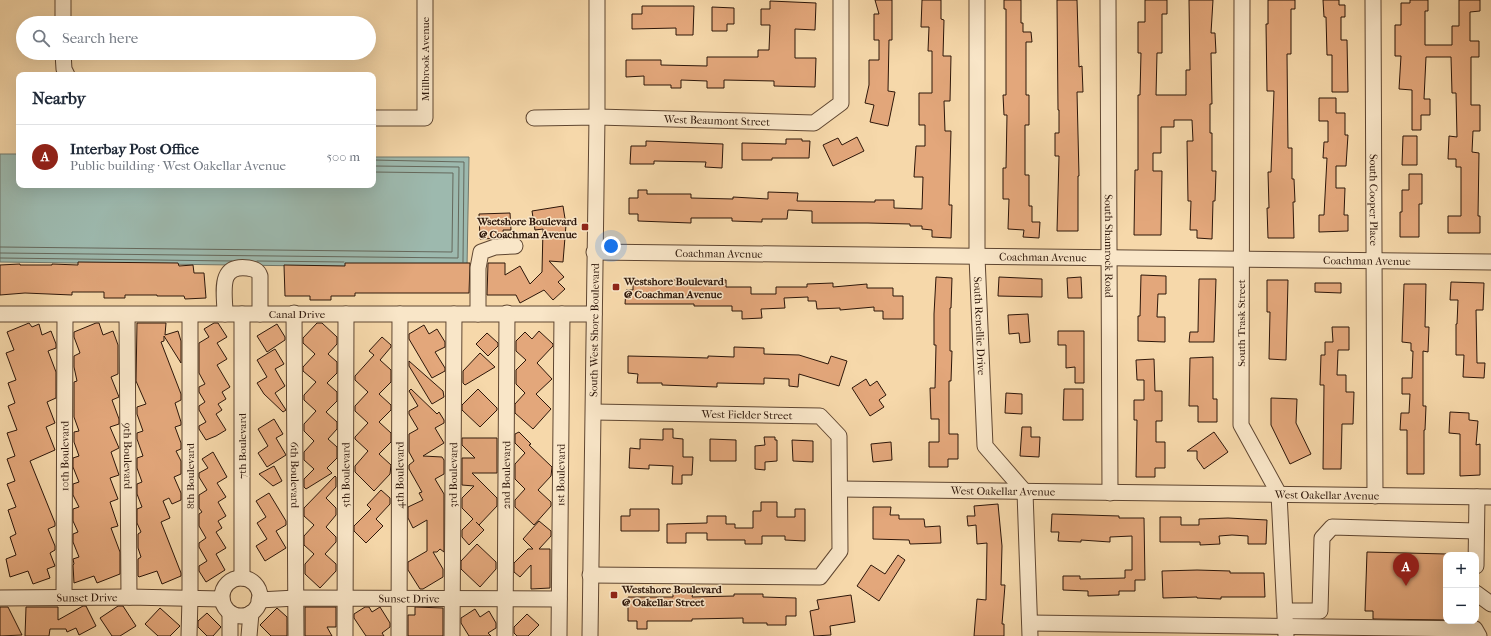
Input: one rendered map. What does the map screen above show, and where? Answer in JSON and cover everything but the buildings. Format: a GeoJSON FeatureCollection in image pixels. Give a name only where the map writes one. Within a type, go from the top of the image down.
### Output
{"type":"FeatureCollection","features":[{"type":"Feature","properties":{"kind":"street"},"geometry":{"type":"LineString","coordinates":[[63,0],[63,16]]}},
{"type":"Feature","properties":{"kind":"street","name":"Millbrook Avenue"},"geometry":{"type":"LineString","coordinates":[[376,118],[425,118],[425,0]]}},
{"type":"Feature","properties":{"kind":"street","name":"South West Shore Boulevard"},"geometry":{"type":"LineString","coordinates":[[590,636],[594,412],[597,0]]}},
{"type":"Feature","properties":{"kind":"street","name":"West Beaumont Street"},"geometry":{"type":"LineString","coordinates":[[534,118],[597,117],[814,123],[841,103],[841,0]]}},
{"type":"Feature","properties":{"kind":"street","name":"South Renellie Drive"},"geometry":{"type":"LineString","coordinates":[[977,0],[977,257],[985,446],[1026,492]]}},
{"type":"Feature","properties":{"kind":"street","name":"South Shamrock Road"},"geometry":{"type":"LineString","coordinates":[[1108,0],[1110,493]]}},
{"type":"Feature","properties":{"kind":"street","name":"South Trask Street"},"geometry":{"type":"LineString","coordinates":[[1242,0],[1241,425],[1279,494],[1286,631]]}},
{"type":"Feature","properties":{"kind":"street","name":"South Cooper Place"},"geometry":{"type":"LineString","coordinates":[[1373,0],[1375,496]]}},
{"type":"Feature","properties":{"kind":"street"},"geometry":{"type":"LineString","coordinates":[[64,60],[65,72]]}},
{"type":"Feature","properties":{"kind":"street"},"geometry":{"type":"LineString","coordinates":[[478,314],[478,268],[481,252],[495,247],[515,246]]}},
{"type":"Feature","properties":{"kind":"street","name":"Coachman Avenue"},"geometry":{"type":"LineString","coordinates":[[594,252],[1491,262]]}},
{"type":"Feature","properties":{"kind":"street"},"geometry":{"type":"LineString","coordinates":[[225,314],[226,275],[230,270],[242,268],[256,270],[260,276],[260,314]]}},
{"type":"Feature","properties":{"kind":"street","name":"6th Boulevard"},"geometry":{"type":"LineString","coordinates":[[294,313],[296,636]]}},
{"type":"Feature","properties":{"kind":"street","name":"2nd Boulevard"},"geometry":{"type":"LineString","coordinates":[[505,636],[507,313]]}},
{"type":"Feature","properties":{"kind":"street","name":"Canal Drive"},"geometry":{"type":"LineString","coordinates":[[0,314],[594,314]]}},
{"type":"Feature","properties":{"kind":"street","name":"7th Boulevard"},"geometry":{"type":"LineString","coordinates":[[242,314],[242,578]]}},
{"type":"Feature","properties":{"kind":"street","name":"5th Boulevard"},"geometry":{"type":"LineString","coordinates":[[345,636],[346,314]]}},
{"type":"Feature","properties":{"kind":"street","name":"4th Boulevard"},"geometry":{"type":"LineString","coordinates":[[399,636],[400,314]]}},
{"type":"Feature","properties":{"kind":"street","name":"3rd Boulevard"},"geometry":{"type":"LineString","coordinates":[[452,636],[454,314]]}},
{"type":"Feature","properties":{"kind":"street","name":"1st Boulevard"},"geometry":{"type":"LineString","coordinates":[[559,636],[567,314]]}},
{"type":"Feature","properties":{"kind":"street","name":"10th Boulevard"},"geometry":{"type":"LineString","coordinates":[[64,315],[64,597]]}},
{"type":"Feature","properties":{"kind":"street","name":"9th Boulevard"},"geometry":{"type":"LineString","coordinates":[[127,315],[129,597]]}},
{"type":"Feature","properties":{"kind":"street","name":"8th Boulevard"},"geometry":{"type":"LineString","coordinates":[[188,636],[190,598],[190,315]]}},
{"type":"Feature","properties":{"kind":"street","name":"West Fielder Street"},"geometry":{"type":"LineString","coordinates":[[594,412],[820,416],[839,436],[840,489]]}},
{"type":"Feature","properties":{"kind":"street"},"geometry":{"type":"LineString","coordinates":[[590,575],[820,577],[840,551],[840,489]]}},
{"type":"Feature","properties":{"kind":"street","name":"West Oakellar Avenue"},"geometry":{"type":"LineString","coordinates":[[840,489],[1484,497]]}},
{"type":"Feature","properties":{"kind":"street"},"geometry":{"type":"LineString","coordinates":[[1026,492],[1030,630],[1309,632],[1476,629],[1479,636]]}},
{"type":"Feature","properties":{"kind":"street"},"geometry":{"type":"LineString","coordinates":[[1476,552],[1476,531],[1484,497]]}},
{"type":"Feature","properties":{"kind":"street"},"geometry":{"type":"LineString","coordinates":[[1286,611],[1320,611],[1322,538],[1332,527],[1476,531]]}},
{"type":"Feature","properties":{"kind":"street"},"geometry":{"type":"LineString","coordinates":[[242,578],[251,581],[257,587],[260,600],[258,605],[251,613],[240,616],[230,612],[222,600],[222,595],[226,586],[233,580],[242,578]]}},
{"type":"Feature","properties":{"kind":"street"},"geometry":{"type":"LineString","coordinates":[[1479,595],[1491,604]]}},
{"type":"Feature","properties":{"kind":"street","name":"Sunset Drive"},"geometry":{"type":"LineString","coordinates":[[0,598],[129,597],[222,600]]}},
{"type":"Feature","properties":{"kind":"street","name":"Sunset Drive"},"geometry":{"type":"LineString","coordinates":[[260,600],[296,598],[399,600],[559,599]]}},
{"type":"Feature","properties":{"kind":"street"},"geometry":{"type":"LineString","coordinates":[[230,612],[230,636]]}},
{"type":"Feature","properties":{"kind":"street"},"geometry":{"type":"LineString","coordinates":[[249,636],[251,613]]}},
{"type":"Feature","properties":{"kind":"water"},"geometry":{"type":"Polygon","coordinates":[[[0,154],[16,154],[16,188],[376,188],[376,157],[469,157],[467,268],[0,262],[0,154]]]}},
{"type":"Feature","properties":{"kind":"place","name":"Wsetshore Boulevard @ Coachman Avenue"},"geometry":{"type":"Point","coordinates":[585,227]}},
{"type":"Feature","properties":{"kind":"place","name":"Westshore Boulevard @ Coachman Avenue"},"geometry":{"type":"Point","coordinates":[616,287]}},
{"type":"Feature","properties":{"kind":"place","name":"Interbay Post Office"},"geometry":{"type":"Point","coordinates":[1406,586]}},
{"type":"Feature","properties":{"kind":"place","name":"Westshore Boulevard @ Oakellar Street"},"geometry":{"type":"Point","coordinates":[614,595]}}]}
